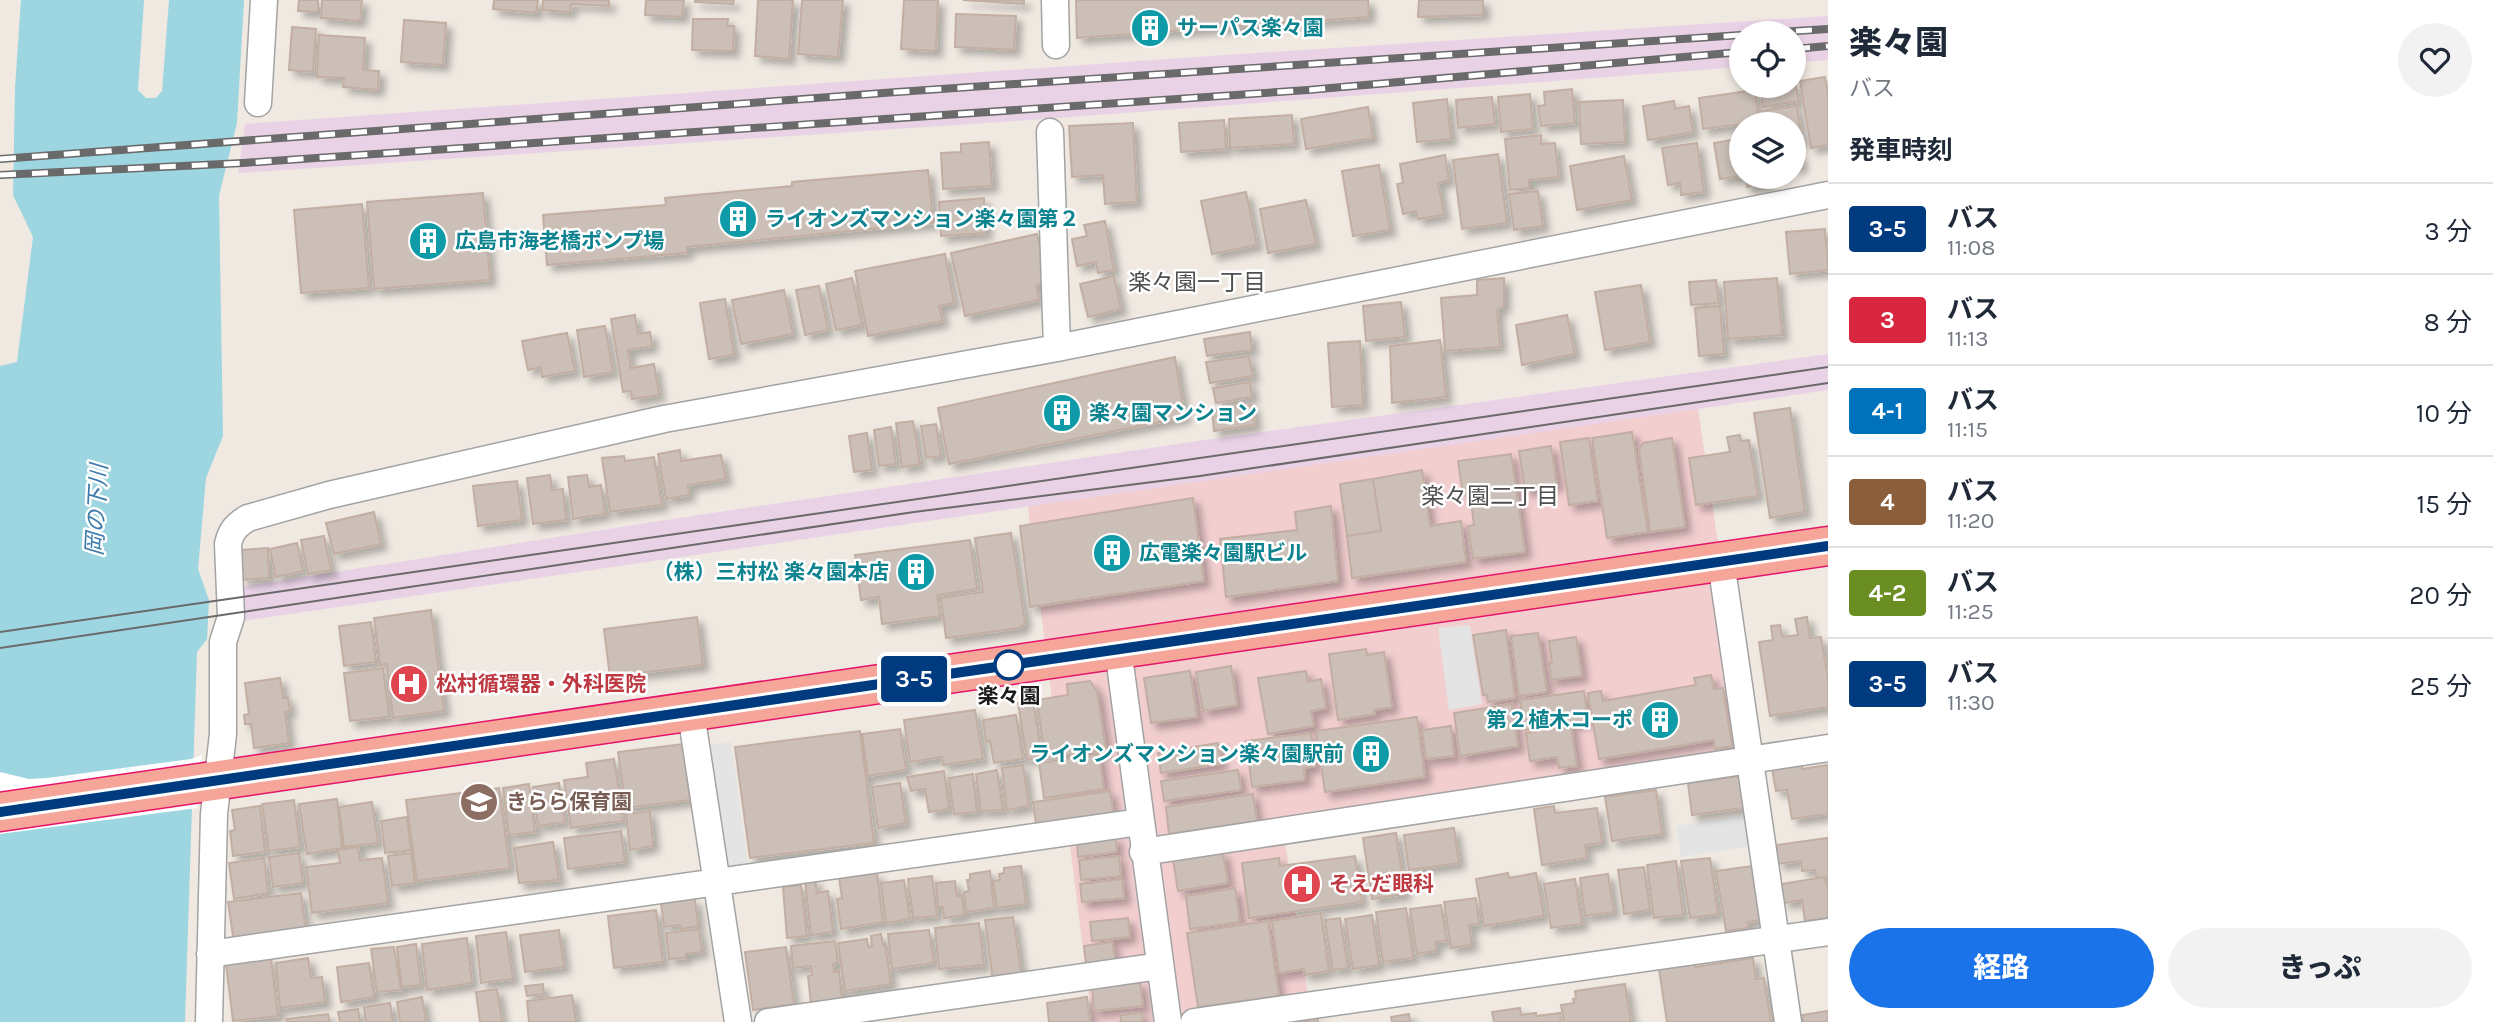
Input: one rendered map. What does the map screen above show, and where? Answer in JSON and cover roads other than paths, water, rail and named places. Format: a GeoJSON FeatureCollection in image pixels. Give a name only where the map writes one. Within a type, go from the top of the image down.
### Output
{"type":"FeatureCollection","features":[{"type":"Feature","properties":{"kind":"highway"},"geometry":{"type":"LineString","coordinates":[[0,811],[691,713],[1828,546]]}},
{"type":"Feature","properties":{"kind":"street"},"geometry":{"type":"LineString","coordinates":[[258,103],[264,0]]}},
{"type":"Feature","properties":{"kind":"street"},"geometry":{"type":"LineString","coordinates":[[1055,0],[1056,45]]}},
{"type":"Feature","properties":{"kind":"street"},"geometry":{"type":"LineString","coordinates":[[1050,132],[1057,348]]}},
{"type":"Feature","properties":{"kind":"street"},"geometry":{"type":"LineString","coordinates":[[209,1022],[214,814],[209,782],[223,734],[223,638],[231,617],[228,544],[230,533],[248,518],[329,495],[677,416],[1057,348],[1828,195]]}},
{"type":"Feature","properties":{"kind":"street"},"geometry":{"type":"LineString","coordinates":[[1721,562],[1788,1022]]}},
{"type":"Feature","properties":{"kind":"street"},"geometry":{"type":"LineString","coordinates":[[1118,649],[1143,852],[1168,1022]]}},
{"type":"Feature","properties":{"kind":"street"},"geometry":{"type":"LineString","coordinates":[[691,713],[719,883],[738,1022]]}},
{"type":"Feature","properties":{"kind":"street"},"geometry":{"type":"LineString","coordinates":[[1143,852],[1828,748]]}},
{"type":"Feature","properties":{"kind":"street"},"geometry":{"type":"LineString","coordinates":[[209,954],[1140,822]]}},
{"type":"Feature","properties":{"kind":"street"},"geometry":{"type":"LineString","coordinates":[[1194,1022],[1828,932]]}},
{"type":"Feature","properties":{"kind":"street"},"geometry":{"type":"LineString","coordinates":[[768,1022],[1160,966]]}},
{"type":"Feature","properties":{"kind":"water","name":"岡の下川"},"geometry":{"type":"Polygon","coordinates":[[[21,0],[144,0],[138,90],[146,98],[156,98],[162,91],[169,0],[244,0],[237,123],[219,196],[223,436],[206,478],[198,569],[209,600],[207,639],[197,652],[185,1022],[0,1022],[0,366],[17,362],[33,237],[13,195],[15,88],[21,0]]]}},
{"type":"Feature","properties":{"kind":"tram line"},"geometry":{"type":"LineString","coordinates":[[0,632],[1828,367]]}},
{"type":"Feature","properties":{"kind":"tram line"},"geometry":{"type":"LineString","coordinates":[[0,648],[914,512],[1200,476],[1828,383]]}},
{"type":"Feature","properties":{"kind":"railway"},"geometry":{"type":"LineString","coordinates":[[1806,30],[1828,29]]}},
{"type":"Feature","properties":{"kind":"railway"},"geometry":{"type":"LineString","coordinates":[[0,159],[897,92],[1729,36]]}},
{"type":"Feature","properties":{"kind":"railway"},"geometry":{"type":"LineString","coordinates":[[1806,48],[1828,46]]}},
{"type":"Feature","properties":{"kind":"railway"},"geometry":{"type":"LineString","coordinates":[[0,175],[243,163],[1308,90],[1729,53]]}},
{"type":"Feature","properties":{"kind":"place","name":"サーパス楽々園"},"geometry":{"type":"Point","coordinates":[1150,28]}},
{"type":"Feature","properties":{"kind":"place","name":"ライオンズマンション楽々園第２"},"geometry":{"type":"Point","coordinates":[738,219]}},
{"type":"Feature","properties":{"kind":"place","name":"広島市海老橋ポンプ場"},"geometry":{"type":"Point","coordinates":[428,241]}},
{"type":"Feature","properties":{"kind":"place","name":"楽々園マンション"},"geometry":{"type":"Point","coordinates":[1062,413]}},
{"type":"Feature","properties":{"kind":"place","name":"広電楽々園駅ビル"},"geometry":{"type":"Point","coordinates":[1112,553]}},
{"type":"Feature","properties":{"kind":"place","name":"（株）三村松 楽々園本店"},"geometry":{"type":"Point","coordinates":[916,572]}},
{"type":"Feature","properties":{"kind":"place","name":"楽々園"},"geometry":{"type":"Point","coordinates":[1009,665]}},
{"type":"Feature","properties":{"kind":"place","name":"松村循環器・外科医院"},"geometry":{"type":"Point","coordinates":[409,684]}},
{"type":"Feature","properties":{"kind":"place","name":"第２植木コーポ"},"geometry":{"type":"Point","coordinates":[1660,720]}},
{"type":"Feature","properties":{"kind":"place","name":"ライオンズマンション楽々園駅前"},"geometry":{"type":"Point","coordinates":[1371,754]}},
{"type":"Feature","properties":{"kind":"place","name":"きらら保育園"},"geometry":{"type":"Point","coordinates":[479,802]}},
{"type":"Feature","properties":{"kind":"place","name":"そえだ眼科"},"geometry":{"type":"Point","coordinates":[1302,884]}},
{"type":"Feature","properties":{"kind":"district","name":"楽々園一丁目"},"geometry":{"type":"Point","coordinates":[1197,282]}},
{"type":"Feature","properties":{"kind":"district","name":"楽々園二丁目"},"geometry":{"type":"Point","coordinates":[1490,496]}}]}
